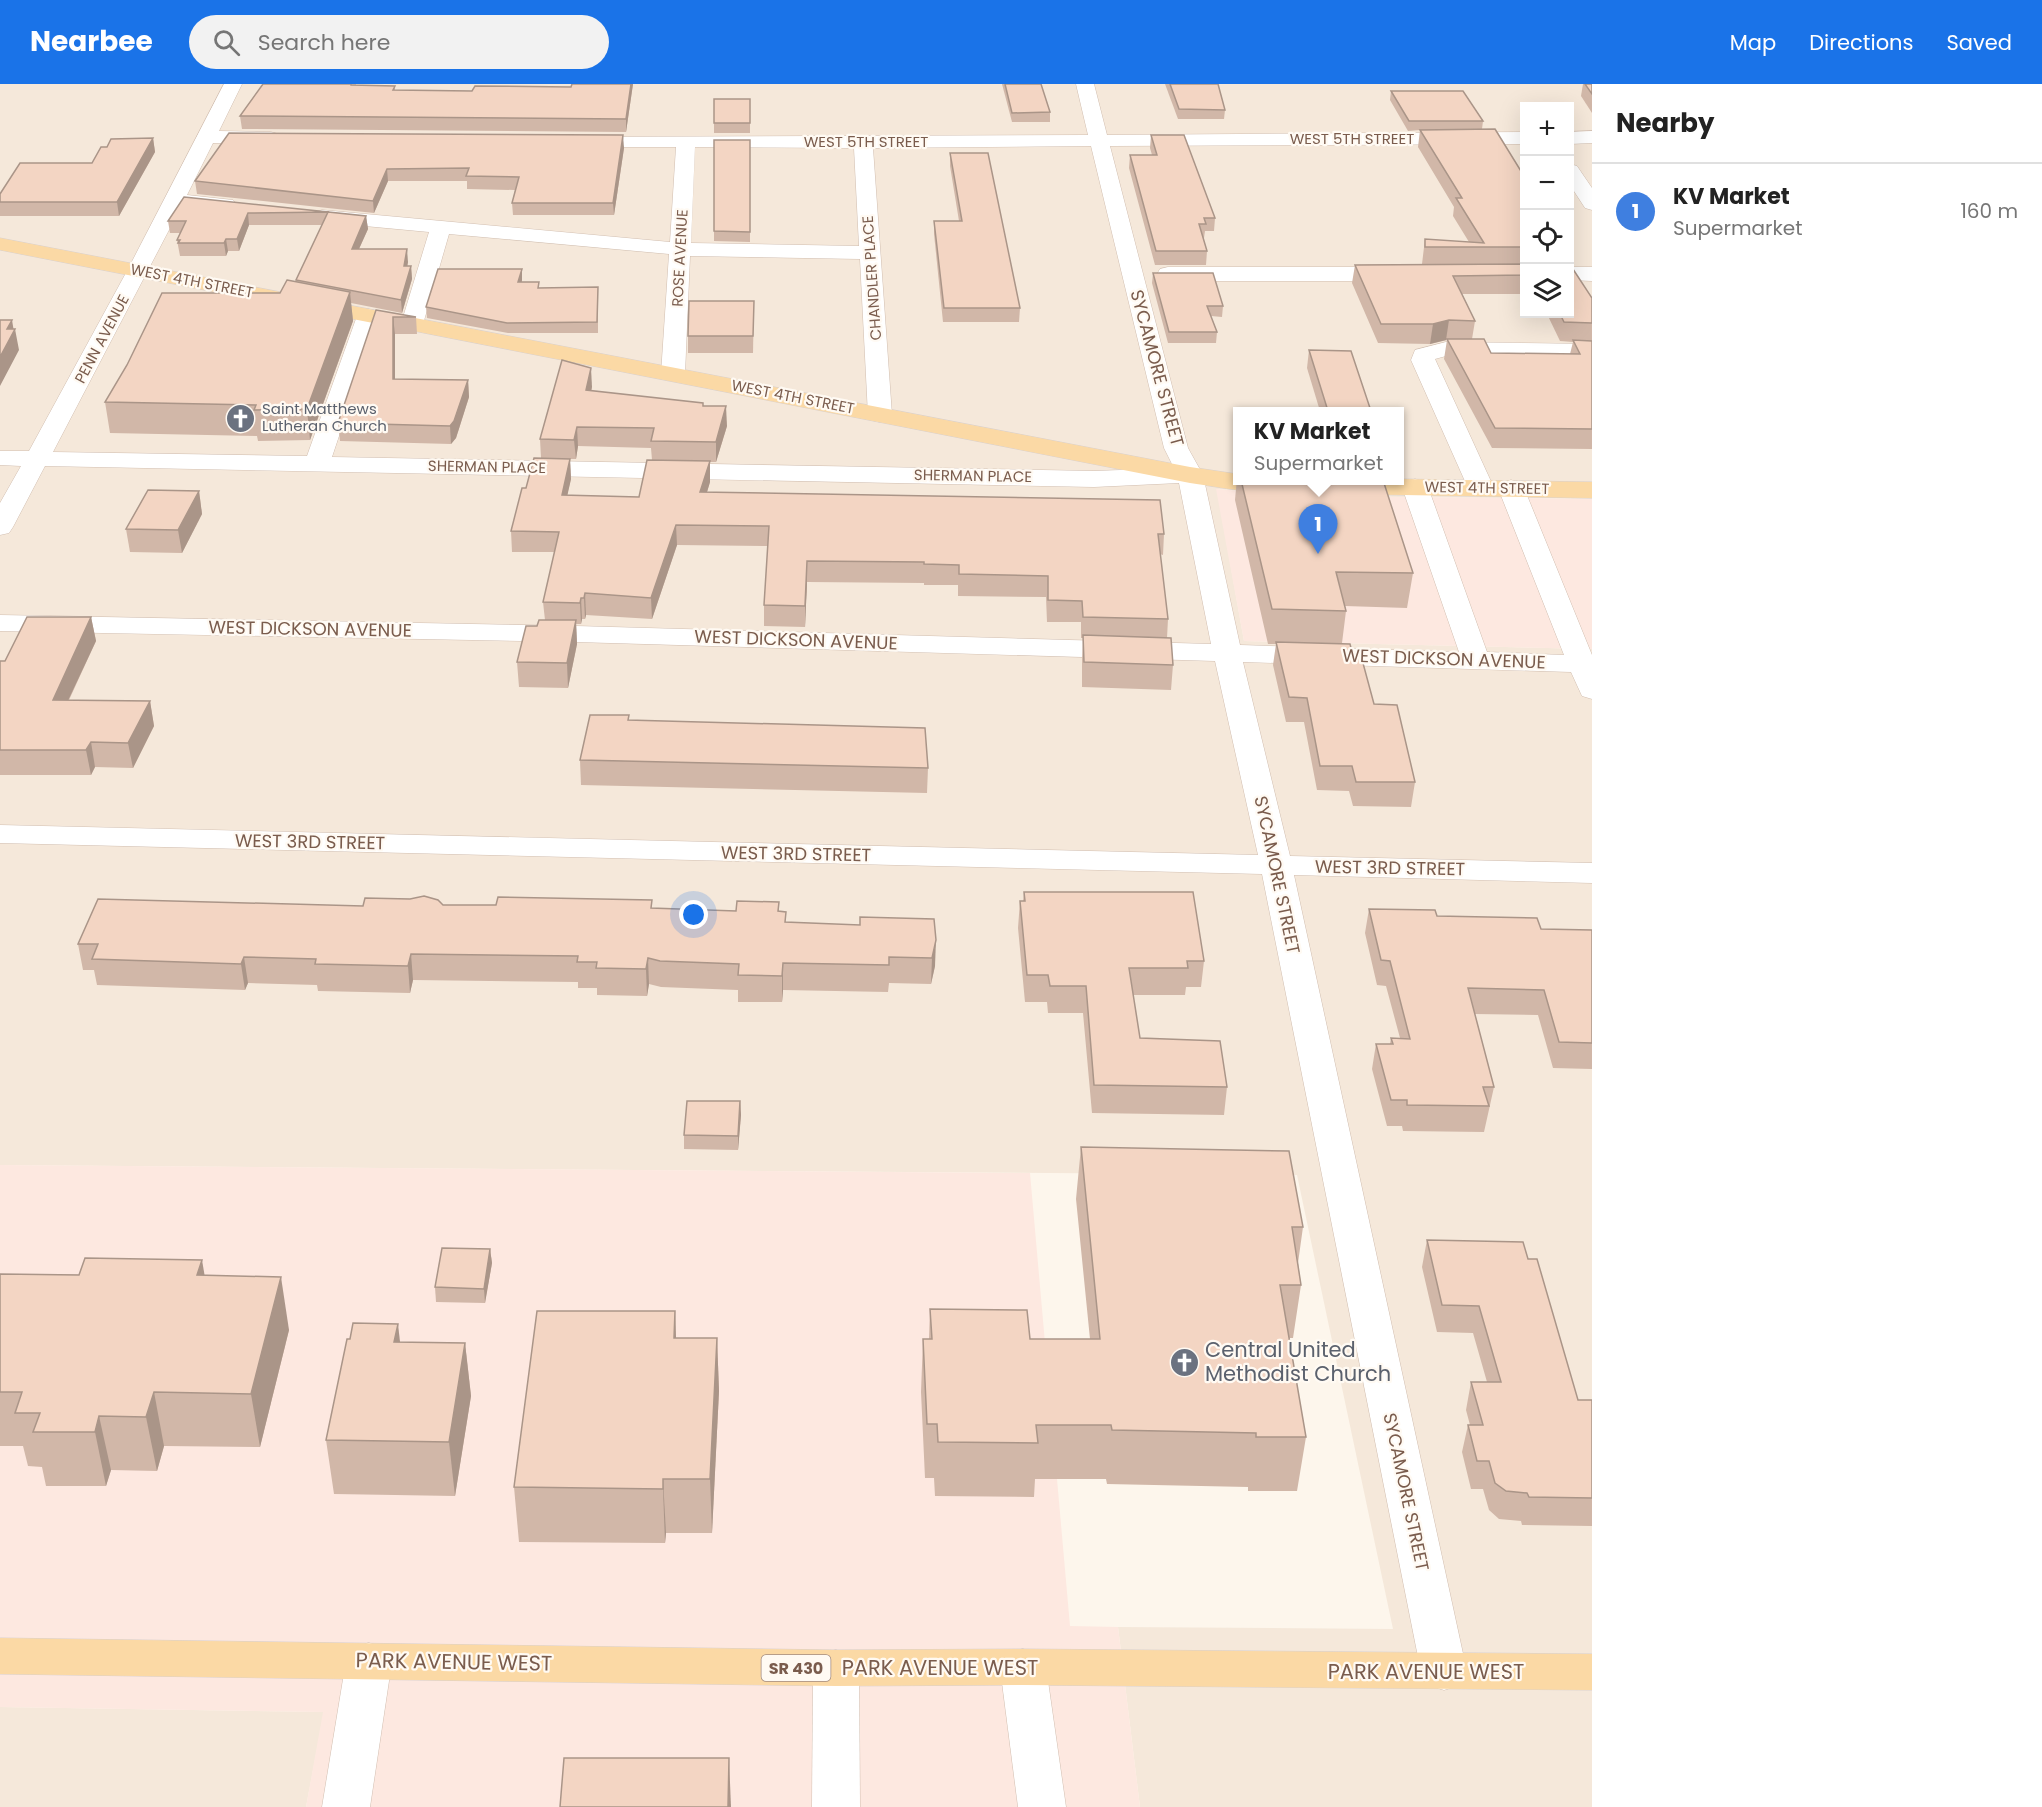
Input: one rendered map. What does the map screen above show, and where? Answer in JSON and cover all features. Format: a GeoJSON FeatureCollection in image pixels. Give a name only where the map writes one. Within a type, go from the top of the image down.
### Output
{"type":"FeatureCollection","features":[{"type":"Feature","properties":{"kind":"main road","name":"WEST 4TH STREET"},"geometry":{"type":"LineString","coordinates":[[0,244],[1190,475],[1233,481]]}},
{"type":"Feature","properties":{"kind":"main road","name":"WEST 4TH STREET"},"geometry":{"type":"LineString","coordinates":[[1311,485],[1592,490]]}},
{"type":"Feature","properties":{"kind":"main road","name":"PARK AVENUE WEST"},"geometry":{"type":"LineString","coordinates":[[0,1656],[836,1668],[1023,1667],[1592,1672]]}},
{"type":"Feature","properties":{"kind":"street","name":"PENN AVENUE"},"geometry":{"type":"LineString","coordinates":[[0,527],[138,271],[233,84]]}},
{"type":"Feature","properties":{"kind":"street","name":"SYCAMORE STREET"},"geometry":{"type":"LineString","coordinates":[[1085,84],[1176,448],[1190,475],[1227,652],[1276,865],[1444,1672]]}},
{"type":"Feature","properties":{"kind":"street"},"geometry":{"type":"LineString","coordinates":[[207,137],[287,138]]}},
{"type":"Feature","properties":{"kind":"street"},"geometry":{"type":"LineString","coordinates":[[1574,138],[1592,137]]}},
{"type":"Feature","properties":{"kind":"street","name":"WEST 5TH STREET"},"geometry":{"type":"LineString","coordinates":[[558,140],[863,142],[1520,138]]}},
{"type":"Feature","properties":{"kind":"street","name":"ROSE AVENUE"},"geometry":{"type":"LineString","coordinates":[[673,374],[686,142]]}},
{"type":"Feature","properties":{"kind":"street","name":"CHANDLER PLACE"},"geometry":{"type":"LineString","coordinates":[[863,142],[880,415]]}},
{"type":"Feature","properties":{"kind":"street"},"geometry":{"type":"LineString","coordinates":[[1574,177],[1592,204]]}},
{"type":"Feature","properties":{"kind":"street"},"geometry":{"type":"LineString","coordinates":[[174,200],[241,206]]}},
{"type":"Feature","properties":{"kind":"street"},"geometry":{"type":"LineString","coordinates":[[298,213],[680,249],[870,253]]}},
{"type":"Feature","properties":{"kind":"street"},"geometry":{"type":"LineString","coordinates":[[412,324],[441,227]]}},
{"type":"Feature","properties":{"kind":"street"},"geometry":{"type":"LineString","coordinates":[[1133,274],[1418,274]]}},
{"type":"Feature","properties":{"kind":"street"},"geometry":{"type":"LineString","coordinates":[[1574,274],[1592,274]]}},
{"type":"Feature","properties":{"kind":"street"},"geometry":{"type":"LineString","coordinates":[[317,464],[368,316]]}},
{"type":"Feature","properties":{"kind":"street"},"geometry":{"type":"LineString","coordinates":[[1481,488],[1423,360],[1424,355],[1446,349],[1592,351]]}},
{"type":"Feature","properties":{"kind":"street","name":"SHERMAN PLACE"},"geometry":{"type":"LineString","coordinates":[[0,458],[1082,479],[1190,475]]}},
{"type":"Feature","properties":{"kind":"street"},"geometry":{"type":"LineString","coordinates":[[1415,487],[1476,661]]}},
{"type":"Feature","properties":{"kind":"street"},"geometry":{"type":"LineString","coordinates":[[1510,488],[1586,664],[1592,690]]}},
{"type":"Feature","properties":{"kind":"street","name":"WEST DICKSON AVENUE"},"geometry":{"type":"LineString","coordinates":[[0,623],[552,634],[1586,664]]}},
{"type":"Feature","properties":{"kind":"street","name":"WEST 3RD STREET"},"geometry":{"type":"LineString","coordinates":[[0,834],[1592,873]]}},
{"type":"Feature","properties":{"kind":"street"},"geometry":{"type":"LineString","coordinates":[[346,1807],[369,1661]]}},
{"type":"Feature","properties":{"kind":"street"},"geometry":{"type":"LineString","coordinates":[[1023,1667],[1042,1807]]}},
{"type":"Feature","properties":{"kind":"street"},"geometry":{"type":"LineString","coordinates":[[836,1668],[836,1807]]}},
{"type":"Feature","properties":{"kind":"shaded area"},"geometry":{"type":"Polygon","coordinates":[[[0,84],[1592,84],[1592,499],[1308,496],[1217,489],[1244,641],[1592,649],[1592,1807],[1140,1807],[1118,1627],[1393,1629],[1297,1175],[0,1165],[0,84]]]}},
{"type":"Feature","properties":{"kind":"shaded area"},"geometry":{"type":"Polygon","coordinates":[[[1216,489],[1308,496],[1592,499],[1592,649],[1244,641],[1216,489]]]}},
{"type":"Feature","properties":{"kind":"shaded area"},"geometry":{"type":"Polygon","coordinates":[[[0,1165],[1030,1173],[1070,1626],[1118,1627],[1140,1807],[306,1807],[323,1712],[0,1707],[0,1165]]]}},
{"type":"Feature","properties":{"kind":"shaded area"},"geometry":{"type":"Polygon","coordinates":[[[0,1707],[324,1712],[306,1807],[0,1807],[0,1707]]]}},
{"type":"Feature","properties":{"kind":"building"},"geometry":{"type":"Polygon","coordinates":[[[263,84],[351,84],[395,86],[393,90],[472,91],[475,86],[571,87],[572,84],[631,84],[626,119],[240,116],[263,84]]]}},
{"type":"Feature","properties":{"kind":"building"},"geometry":{"type":"Polygon","coordinates":[[[1005,84],[1041,84],[1050,112],[1012,113],[1005,84]]]}},
{"type":"Feature","properties":{"kind":"building"},"geometry":{"type":"Polygon","coordinates":[[[1170,84],[1218,84],[1225,110],[1179,109],[1170,84]]]}},
{"type":"Feature","properties":{"kind":"building"},"geometry":{"type":"Polygon","coordinates":[[[1585,84],[1592,84],[1592,94],[1585,84]]]}},
{"type":"Feature","properties":{"kind":"building"},"geometry":{"type":"Polygon","coordinates":[[[1391,91],[1463,91],[1483,121],[1409,121],[1391,91]]]}},
{"type":"Feature","properties":{"kind":"building"},"geometry":{"type":"Polygon","coordinates":[[[714,99],[750,99],[750,123],[714,123],[714,99]]]}},
{"type":"Feature","properties":{"kind":"building"},"geometry":{"type":"Polygon","coordinates":[[[1495,129],[1520,170],[1520,247],[1425,247],[1425,239],[1484,243],[1456,198],[1462,198],[1420,130],[1495,129]]]}},
{"type":"Feature","properties":{"kind":"building"},"geometry":{"type":"Polygon","coordinates":[[[229,133],[623,135],[613,203],[512,203],[519,177],[466,176],[469,168],[387,169],[373,201],[195,181],[229,133]]]}},
{"type":"Feature","properties":{"kind":"building"},"geometry":{"type":"Polygon","coordinates":[[[1151,135],[1184,135],[1215,218],[1204,218],[1206,224],[1199,224],[1207,251],[1156,251],[1130,155],[1157,155],[1151,135]]]}},
{"type":"Feature","properties":{"kind":"building"},"geometry":{"type":"Polygon","coordinates":[[[153,138],[117,202],[0,202],[0,194],[20,163],[92,163],[101,147],[107,147],[111,139],[153,138]]]}},
{"type":"Feature","properties":{"kind":"building"},"geometry":{"type":"Polygon","coordinates":[[[714,140],[750,140],[750,232],[714,231],[714,140]]]}},
{"type":"Feature","properties":{"kind":"building"},"geometry":{"type":"Polygon","coordinates":[[[950,153],[988,153],[1020,308],[944,308],[934,221],[962,221],[950,153]]]}},
{"type":"Feature","properties":{"kind":"building"},"geometry":{"type":"Polygon","coordinates":[[[184,197],[328,212],[248,213],[237,239],[226,239],[224,243],[178,243],[180,240],[177,240],[186,221],[168,221],[184,197]]]}},
{"type":"Feature","properties":{"kind":"building"},"geometry":{"type":"Polygon","coordinates":[[[328,212],[366,216],[352,249],[407,249],[404,266],[411,266],[401,300],[296,280],[328,212]]]}},
{"type":"Feature","properties":{"kind":"building"},"geometry":{"type":"Polygon","coordinates":[[[1520,264],[1520,275],[1453,276],[1475,321],[1449,320],[1433,324],[1381,324],[1355,265],[1520,264]]]}},
{"type":"Feature","properties":{"kind":"building"},"geometry":{"type":"Polygon","coordinates":[[[438,269],[522,269],[518,282],[539,282],[538,288],[598,287],[597,322],[507,323],[426,307],[438,269]]]}},
{"type":"Feature","properties":{"kind":"building"},"geometry":{"type":"Polygon","coordinates":[[[1574,271],[1592,298],[1592,323],[1564,322],[1562,318],[1574,318],[1574,271]]]}},
{"type":"Feature","properties":{"kind":"building"},"geometry":{"type":"Polygon","coordinates":[[[1153,273],[1213,273],[1223,306],[1207,306],[1217,332],[1169,332],[1153,273]]]}},
{"type":"Feature","properties":{"kind":"building"},"geometry":{"type":"Polygon","coordinates":[[[287,280],[350,292],[307,409],[254,410],[256,405],[105,402],[127,365],[162,293],[280,293],[287,280]]]}},
{"type":"Feature","properties":{"kind":"building"},"geometry":{"type":"Polygon","coordinates":[[[689,301],[754,301],[753,336],[688,336],[689,301]]]}},
{"type":"Feature","properties":{"kind":"building"},"geometry":{"type":"Polygon","coordinates":[[[376,310],[416,317],[393,317],[393,379],[468,380],[454,421],[450,426],[338,423],[376,310]]]}},
{"type":"Feature","properties":{"kind":"building"},"geometry":{"type":"Polygon","coordinates":[[[0,320],[12,320],[7,329],[15,329],[0,357],[0,320]]]}},
{"type":"Feature","properties":{"kind":"building"},"geometry":{"type":"Polygon","coordinates":[[[1447,339],[1484,339],[1491,353],[1580,354],[1573,340],[1592,341],[1592,429],[1495,428],[1447,339]]]}},
{"type":"Feature","properties":{"kind":"building"},"geometry":{"type":"Polygon","coordinates":[[[1309,350],[1351,351],[1370,407],[1327,407],[1309,350]]]}},
{"type":"Feature","properties":{"kind":"building"},"geometry":{"type":"Polygon","coordinates":[[[562,360],[591,368],[586,390],[703,403],[703,406],[726,406],[716,442],[651,441],[654,428],[577,427],[574,440],[540,439],[562,360]]]}},
{"type":"Feature","properties":{"kind":"building"},"geometry":{"type":"Polygon","coordinates":[[[534,458],[570,459],[562,495],[639,497],[647,460],[710,461],[700,492],[1160,500],[1164,534],[1158,534],[1168,619],[1083,617],[1082,601],[1048,600],[1048,576],[959,574],[959,565],[924,564],[924,562],[807,561],[805,606],[764,605],[769,526],[676,525],[651,598],[585,593],[580,603],[543,602],[559,532],[511,531],[522,488],[526,488],[534,458]]]}},
{"type":"Feature","properties":{"kind":"building"},"geometry":{"type":"Polygon","coordinates":[[[1242,485],[1385,485],[1413,573],[1336,572],[1346,611],[1272,609],[1242,485]]]}},
{"type":"Feature","properties":{"kind":"building"},"geometry":{"type":"Polygon","coordinates":[[[148,490],[199,491],[178,530],[126,529],[148,490]]]}},
{"type":"Feature","properties":{"kind":"building"},"geometry":{"type":"Polygon","coordinates":[[[27,617],[91,617],[53,700],[150,701],[128,743],[91,742],[86,750],[0,750],[0,661],[5,661],[27,617]]]}},
{"type":"Feature","properties":{"kind":"building"},"geometry":{"type":"Polygon","coordinates":[[[539,620],[576,620],[567,663],[517,662],[526,626],[537,626],[539,620]]]}},
{"type":"Feature","properties":{"kind":"building"},"geometry":{"type":"Polygon","coordinates":[[[1083,635],[1171,638],[1173,665],[1084,662],[1083,635]]]}},
{"type":"Feature","properties":{"kind":"building"},"geometry":{"type":"Polygon","coordinates":[[[1276,642],[1350,644],[1352,652],[1360,652],[1374,704],[1397,705],[1415,782],[1356,782],[1352,766],[1320,766],[1307,698],[1289,697],[1276,642]]]}},
{"type":"Feature","properties":{"kind":"building"},"geometry":{"type":"Polygon","coordinates":[[[590,715],[629,715],[628,720],[925,728],[928,768],[580,760],[590,715]]]}},
{"type":"Feature","properties":{"kind":"building"},"geometry":{"type":"Polygon","coordinates":[[[1024,892],[1193,892],[1204,961],[1187,961],[1188,968],[1129,968],[1140,1038],[1220,1041],[1227,1087],[1094,1085],[1086,986],[1050,986],[1048,975],[1027,975],[1020,901],[1025,901],[1024,892]]]}},
{"type":"Feature","properties":{"kind":"building"},"geometry":{"type":"Polygon","coordinates":[[[424,896],[438,900],[443,905],[496,905],[498,897],[652,900],[651,908],[736,911],[737,901],[779,902],[778,911],[786,912],[785,922],[860,925],[860,917],[934,919],[936,940],[932,958],[889,957],[889,965],[783,963],[782,976],[738,975],[739,964],[660,961],[648,958],[646,969],[596,968],[597,962],[577,962],[578,956],[411,954],[408,966],[315,964],[316,959],[244,957],[241,964],[92,959],[98,944],[78,944],[98,899],[363,906],[365,898],[410,899],[424,896]]]}},
{"type":"Feature","properties":{"kind":"building"},"geometry":{"type":"Polygon","coordinates":[[[1369,909],[1435,910],[1437,916],[1537,918],[1541,929],[1592,930],[1592,1043],[1559,1042],[1544,990],[1468,988],[1494,1087],[1483,1087],[1489,1106],[1407,1105],[1407,1100],[1391,1100],[1376,1044],[1393,1044],[1391,1038],[1410,1039],[1390,961],[1381,960],[1369,909]]]}},
{"type":"Feature","properties":{"kind":"building"},"geometry":{"type":"Polygon","coordinates":[[[687,1101],[740,1101],[738,1136],[684,1135],[687,1101]]]}},
{"type":"Feature","properties":{"kind":"building"},"geometry":{"type":"Polygon","coordinates":[[[1081,1147],[1289,1151],[1303,1227],[1292,1227],[1301,1285],[1280,1285],[1306,1437],[1256,1437],[1256,1433],[1112,1430],[1111,1425],[1036,1425],[1038,1443],[938,1442],[937,1424],[927,1424],[923,1339],[932,1339],[930,1309],[1027,1310],[1030,1339],[1100,1339],[1081,1147]]]}},
{"type":"Feature","properties":{"kind":"building"},"geometry":{"type":"Polygon","coordinates":[[[1427,1240],[1523,1242],[1528,1259],[1537,1259],[1578,1400],[1592,1400],[1592,1498],[1529,1497],[1527,1493],[1506,1491],[1495,1483],[1489,1461],[1477,1461],[1468,1425],[1483,1425],[1471,1382],[1501,1382],[1479,1306],[1442,1305],[1427,1240]]]}},
{"type":"Feature","properties":{"kind":"building"},"geometry":{"type":"Polygon","coordinates":[[[442,1248],[490,1249],[484,1289],[435,1287],[442,1248]]]}},
{"type":"Feature","properties":{"kind":"building"},"geometry":{"type":"Polygon","coordinates":[[[85,1258],[202,1260],[197,1275],[281,1277],[251,1394],[154,1392],[146,1417],[99,1416],[95,1432],[33,1432],[40,1413],[15,1413],[22,1392],[0,1392],[0,1274],[79,1275],[85,1258]]]}},
{"type":"Feature","properties":{"kind":"building"},"geometry":{"type":"Polygon","coordinates":[[[537,1311],[675,1311],[674,1338],[717,1338],[710,1479],[663,1479],[663,1489],[514,1487],[537,1311]]]}},
{"type":"Feature","properties":{"kind":"building"},"geometry":{"type":"Polygon","coordinates":[[[353,1323],[398,1324],[394,1342],[465,1343],[449,1442],[326,1440],[347,1339],[350,1339],[353,1323]]]}},
{"type":"Feature","properties":{"kind":"building"},"geometry":{"type":"Polygon","coordinates":[[[564,1758],[729,1758],[728,1807],[560,1807],[564,1758]]]}},
{"type":"Feature","properties":{"kind":"place","name":"Saint Matthews Lutheran Church"},"geometry":{"type":"Point","coordinates":[241,418]}},
{"type":"Feature","properties":{"kind":"place","name":"KV Market"},"geometry":{"type":"Point","coordinates":[1318,554]}},
{"type":"Feature","properties":{"kind":"place","name":"Central United Methodist Church"},"geometry":{"type":"Point","coordinates":[1184,1362]}}]}
